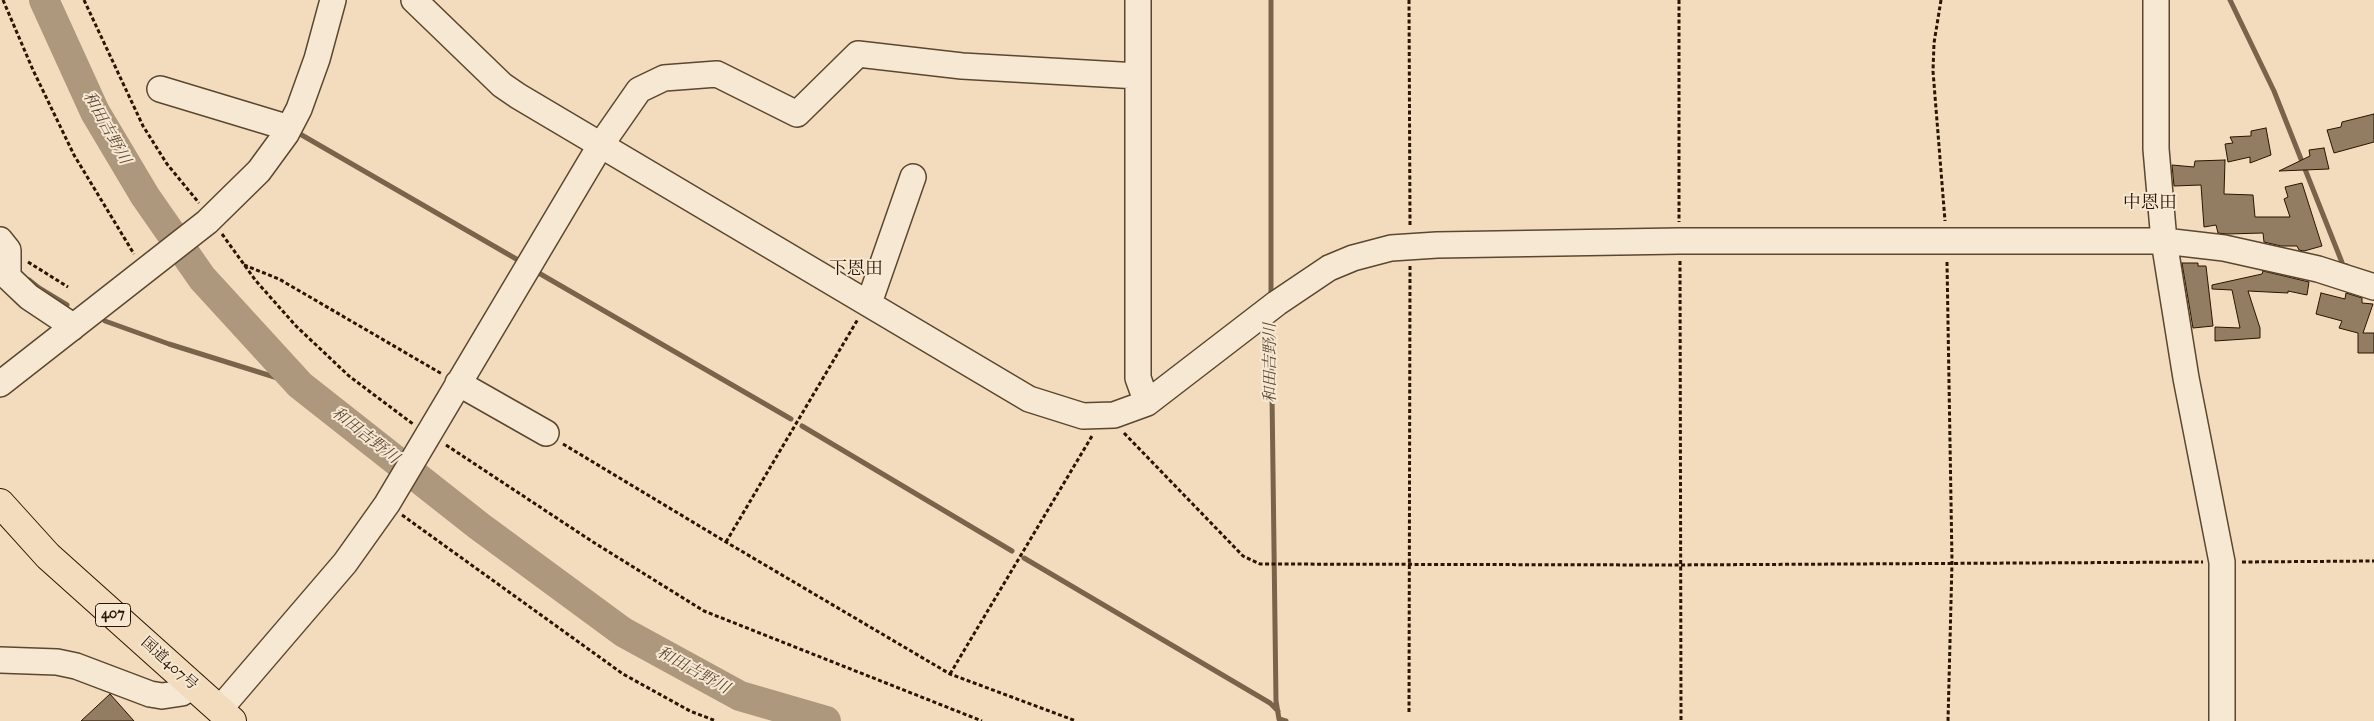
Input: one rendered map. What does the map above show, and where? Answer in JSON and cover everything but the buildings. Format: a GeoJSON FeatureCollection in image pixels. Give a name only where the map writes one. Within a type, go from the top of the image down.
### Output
{"type":"FeatureCollection","features":[{"type":"Feature","properties":{"kind":"highway","name":"国道407号"},"geometry":{"type":"LineString","coordinates":[[0,503],[48,556],[193,685],[225,716]]}},
{"type":"Feature","properties":{"kind":"street"},"geometry":{"type":"LineString","coordinates":[[0,384],[148,270],[209,220],[259,171],[289,128],[307,88],[333,0]]}},
{"type":"Feature","properties":{"kind":"street"},"geometry":{"type":"LineString","coordinates":[[414,0],[502,85],[600,146],[1029,399],[1068,412],[1105,415],[1147,403],[1269,308],[1329,268],[1353,258],[1390,248],[1680,242],[2164,242],[2224,248],[2318,269],[2374,287]]}},
{"type":"Feature","properties":{"kind":"street"},"geometry":{"type":"LineString","coordinates":[[1138,0],[1138,378],[1147,403]]}},
{"type":"Feature","properties":{"kind":"street"},"geometry":{"type":"LineString","coordinates":[[2156,0],[2156,149],[2164,242],[2186,378],[2222,562],[2222,721]]}},
{"type":"Feature","properties":{"kind":"street"},"geometry":{"type":"LineString","coordinates":[[225,716],[345,563],[388,503],[600,146],[639,90],[664,78],[717,74],[797,114],[858,54],[962,66],[1138,76]]}},
{"type":"Feature","properties":{"kind":"street"},"geometry":{"type":"LineString","coordinates":[[160,89],[289,128]]}},
{"type":"Feature","properties":{"kind":"street"},"geometry":{"type":"LineString","coordinates":[[869,303],[913,177]]}},
{"type":"Feature","properties":{"kind":"street"},"geometry":{"type":"LineString","coordinates":[[4,245],[8,277],[29,297],[65,321],[72,328]]}},
{"type":"Feature","properties":{"kind":"street"},"geometry":{"type":"LineString","coordinates":[[458,383],[546,433]]}},
{"type":"Feature","properties":{"kind":"street"},"geometry":{"type":"LineString","coordinates":[[0,660],[49,662],[76,666],[150,694],[162,696],[182,693],[193,685]]}},
{"type":"Feature","properties":{"kind":"path"},"geometry":{"type":"LineString","coordinates":[[4,0],[32,70],[74,155],[148,270]]}},
{"type":"Feature","properties":{"kind":"path"},"geometry":{"type":"LineString","coordinates":[[84,0],[143,126],[167,164],[244,265],[296,326],[349,376],[427,436],[704,611],[982,721]]}},
{"type":"Feature","properties":{"kind":"path"},"geometry":{"type":"LineString","coordinates":[[1409,0],[1411,563],[1409,712]]}},
{"type":"Feature","properties":{"kind":"path"},"geometry":{"type":"LineString","coordinates":[[1679,0],[1680,721]]}},
{"type":"Feature","properties":{"kind":"path"},"geometry":{"type":"LineString","coordinates":[[1941,0],[1934,43],[1933,71],[1947,242],[1952,562],[1948,721]]}},
{"type":"Feature","properties":{"kind":"path"},"geometry":{"type":"LineString","coordinates":[[4,245],[68,287]]}},
{"type":"Feature","properties":{"kind":"path"},"geometry":{"type":"LineString","coordinates":[[244,265],[279,279],[458,383]]}},
{"type":"Feature","properties":{"kind":"path"},"geometry":{"type":"LineString","coordinates":[[726,542],[869,303]]}},
{"type":"Feature","properties":{"kind":"path"},"geometry":{"type":"LineString","coordinates":[[950,674],[1105,415],[1118,426],[1243,556],[1260,564],[1680,564],[2374,560]]}},
{"type":"Feature","properties":{"kind":"path"},"geometry":{"type":"LineString","coordinates":[[546,433],[950,674],[1076,721]]}},
{"type":"Feature","properties":{"kind":"path"},"geometry":{"type":"LineString","coordinates":[[388,503],[623,674],[690,711],[716,721]]}},
{"type":"Feature","properties":{"kind":"waterway","name":"和田吉野川"},"geometry":{"type":"LineString","coordinates":[[44,0],[95,112],[145,196],[202,278],[300,385],[479,526],[623,632],[740,696],[826,721]]}},
{"type":"Feature","properties":{"kind":"waterway","name":"和田吉野川"},"geometry":{"type":"LineString","coordinates":[[1271,0],[1271,297]]}},
{"type":"Feature","properties":{"kind":"waterway"},"geometry":{"type":"LineString","coordinates":[[2230,0],[2274,91],[2343,265],[2347,266]]}},
{"type":"Feature","properties":{"kind":"waterway"},"geometry":{"type":"LineString","coordinates":[[300,134],[518,260]]}},
{"type":"Feature","properties":{"kind":"waterway"},"geometry":{"type":"LineString","coordinates":[[537,272],[791,419]]}},
{"type":"Feature","properties":{"kind":"waterway"},"geometry":{"type":"LineString","coordinates":[[29,280],[67,305]]}},
{"type":"Feature","properties":{"kind":"waterway","name":"和田吉野川"},"geometry":{"type":"LineString","coordinates":[[1271,318],[1276,701],[1279,719],[1286,721]]}},
{"type":"Feature","properties":{"kind":"waterway"},"geometry":{"type":"LineString","coordinates":[[105,321],[169,344],[300,385]]}},
{"type":"Feature","properties":{"kind":"waterway"},"geometry":{"type":"LineString","coordinates":[[802,426],[1012,551]]}},
{"type":"Feature","properties":{"kind":"waterway"},"geometry":{"type":"LineString","coordinates":[[1024,558],[1270,703],[1278,711]]}},
{"type":"Feature","properties":{"kind":"district","name":"中恩田"},"geometry":{"type":"Point","coordinates":[2150,204]}},
{"type":"Feature","properties":{"kind":"district","name":"下恩田"},"geometry":{"type":"Point","coordinates":[856,270]}}]}
